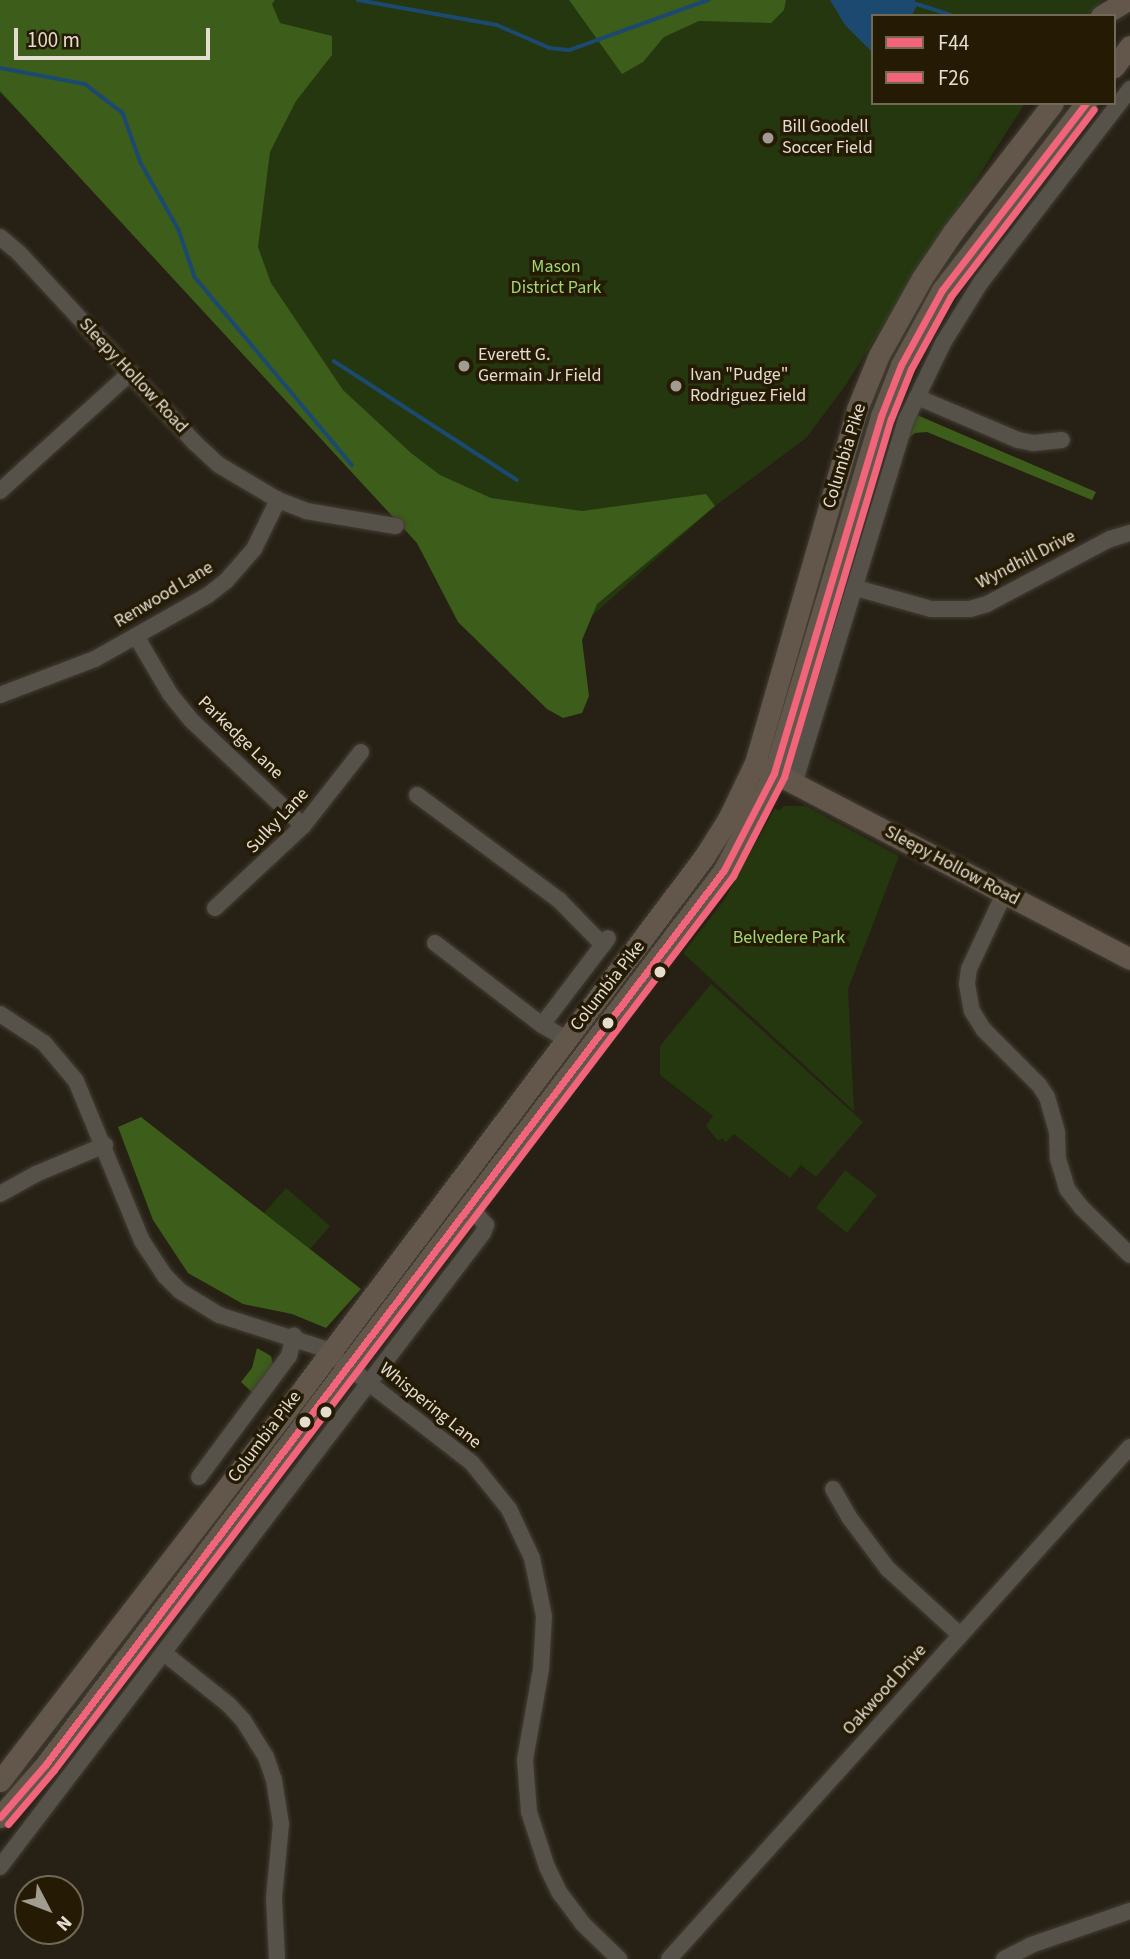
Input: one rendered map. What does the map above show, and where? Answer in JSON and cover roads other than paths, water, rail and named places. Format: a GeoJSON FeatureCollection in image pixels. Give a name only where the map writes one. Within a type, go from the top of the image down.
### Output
{"type":"FeatureCollection","features":[{"type":"Feature","properties":{"kind":"main road"},"geometry":{"type":"LineString","coordinates":[[1105,14],[1129,2]]}},
{"type":"Feature","properties":{"kind":"main road"},"geometry":{"type":"LineString","coordinates":[[1116,21],[1129,2]]}},
{"type":"Feature","properties":{"kind":"main road"},"geometry":{"type":"LineString","coordinates":[[1116,64],[1130,46]]}},
{"type":"Feature","properties":{"kind":"main road","name":"Columbia Pike"},"geometry":{"type":"LineString","coordinates":[[0,1781],[330,1353],[697,869],[764,768],[858,409],[879,355],[910,298],[953,232],[1051,105]]}},
{"type":"Feature","properties":{"kind":"main road","name":"Columbia Pike"},"geometry":{"type":"LineString","coordinates":[[0,1817],[46,1764],[471,1208],[706,896],[738,847],[881,416],[901,365],[942,290],[1084,105]]}},
{"type":"Feature","properties":{"kind":"main road","name":"Sleepy Hollow Road"},"geometry":{"type":"LineString","coordinates":[[764,768],[1130,959]]}},
{"type":"Feature","properties":{"kind":"street"},"geometry":{"type":"LineString","coordinates":[[794,784],[906,420],[943,343],[975,291],[1130,89]]}},
{"type":"Feature","properties":{"kind":"street","name":"Sleepy Hollow Road"},"geometry":{"type":"LineString","coordinates":[[0,237],[19,253],[194,443],[219,465],[278,500]]}},
{"type":"Feature","properties":{"kind":"street"},"geometry":{"type":"LineString","coordinates":[[0,491],[130,373]]}},
{"type":"Feature","properties":{"kind":"street"},"geometry":{"type":"LineString","coordinates":[[917,397],[1018,440],[1034,443],[1062,440]]}},
{"type":"Feature","properties":{"kind":"street"},"geometry":{"type":"LineString","coordinates":[[278,500],[334,518],[396,526]]}},
{"type":"Feature","properties":{"kind":"street","name":"Renwood Lane"},"geometry":{"type":"LineString","coordinates":[[0,695],[94,659],[226,581],[254,549],[278,500]]}},
{"type":"Feature","properties":{"kind":"street","name":"Wyndhill Drive"},"geometry":{"type":"LineString","coordinates":[[856,588],[931,609],[970,609],[987,604],[1110,539],[1130,533]]}},
{"type":"Feature","properties":{"kind":"street","name":"Parkedge Lane"},"geometry":{"type":"LineString","coordinates":[[136,636],[170,694],[191,720],[303,826]]}},
{"type":"Feature","properties":{"kind":"street","name":"Sulky Lane"},"geometry":{"type":"LineString","coordinates":[[215,908],[303,826],[361,752]]}},
{"type":"Feature","properties":{"kind":"street"},"geometry":{"type":"LineString","coordinates":[[417,795],[559,900],[606,941],[542,1025]]}},
{"type":"Feature","properties":{"kind":"street"},"geometry":{"type":"LineString","coordinates":[[1004,894],[970,968],[967,984],[972,1011],[984,1030],[1047,1097],[1057,1133],[1058,1159],[1068,1189],[1082,1208],[1130,1255]]}},
{"type":"Feature","properties":{"kind":"street"},"geometry":{"type":"LineString","coordinates":[[435,943],[542,1025],[566,1040]]}},
{"type":"Feature","properties":{"kind":"street","name":"Whispering Lane"},"geometry":{"type":"LineString","coordinates":[[0,1014],[25,1028],[62,1061],[76,1081],[105,1145],[142,1241],[164,1276],[198,1305],[219,1315],[294,1336],[330,1353],[472,1463],[498,1494],[522,1533],[539,1585],[544,1641],[525,1760],[529,1812],[543,1857],[559,1892],[582,1923],[619,1959]]}},
{"type":"Feature","properties":{"kind":"street"},"geometry":{"type":"LineString","coordinates":[[0,1194],[36,1174],[105,1145]]}},
{"type":"Feature","properties":{"kind":"street"},"geometry":{"type":"LineString","coordinates":[[0,1867],[483,1233],[486,1225],[471,1208]]}},
{"type":"Feature","properties":{"kind":"street"},"geometry":{"type":"LineString","coordinates":[[199,1477],[289,1356],[294,1336]]}},
{"type":"Feature","properties":{"kind":"street","name":"Oakwood Drive"},"geometry":{"type":"LineString","coordinates":[[669,1959],[1130,1447]]}},
{"type":"Feature","properties":{"kind":"street"},"geometry":{"type":"LineString","coordinates":[[833,1489],[849,1517],[887,1569],[960,1635]]}},
{"type":"Feature","properties":{"kind":"street"},"geometry":{"type":"LineString","coordinates":[[164,1653],[228,1704],[249,1728],[266,1757],[274,1780],[281,1824],[274,1898],[277,1959]]}},
{"type":"Feature","properties":{"kind":"street"},"geometry":{"type":"LineString","coordinates":[[1004,1959],[1051,1937],[1130,1911]]}},
{"type":"Feature","properties":{"kind":"water"},"geometry":{"type":"Polygon","coordinates":[[[830,0],[915,0],[917,6],[912,14],[871,14],[871,51],[845,25],[830,0]]]}},
{"type":"Feature","properties":{"kind":"waterway"},"geometry":{"type":"LineString","coordinates":[[358,0],[497,25],[550,48],[570,50],[708,0]]}},
{"type":"Feature","properties":{"kind":"waterway"},"geometry":{"type":"LineString","coordinates":[[917,4],[947,14]]}},
{"type":"Feature","properties":{"kind":"waterway"},"geometry":{"type":"LineString","coordinates":[[0,68],[85,84],[123,113],[141,163],[179,230],[195,277],[352,465]]}},
{"type":"Feature","properties":{"kind":"waterway"},"geometry":{"type":"LineString","coordinates":[[334,361],[517,480]]}},
{"type":"Feature","properties":{"kind":"place","name":"Bill Goodell Soccer Field"},"geometry":{"type":"Point","coordinates":[768,138]}},
{"type":"Feature","properties":{"kind":"place","name":"Everett G. Germain Jr Field"},"geometry":{"type":"Point","coordinates":[464,366]}},
{"type":"Feature","properties":{"kind":"place","name":"Ivan \"Pudge\" Rodriguez Field"},"geometry":{"type":"Point","coordinates":[676,386]}},
{"type":"Feature","properties":{"kind":"park label","name":"Mason District Park"},"geometry":{"type":"Point","coordinates":[556,278]}},
{"type":"Feature","properties":{"kind":"park label","name":"Belvedere Park"},"geometry":{"type":"Point","coordinates":[789,938]}}]}
